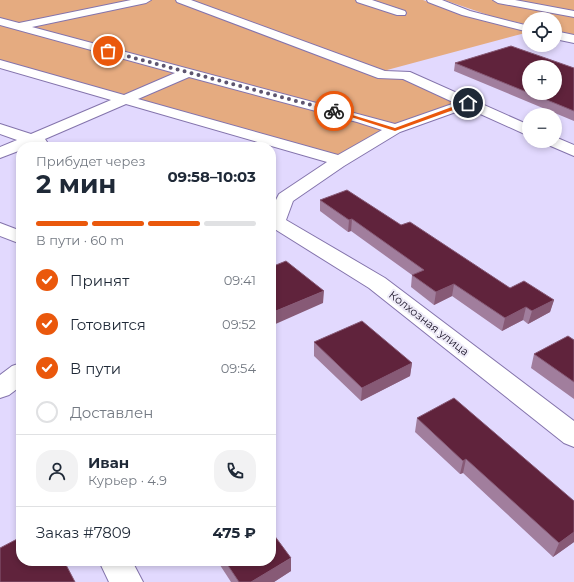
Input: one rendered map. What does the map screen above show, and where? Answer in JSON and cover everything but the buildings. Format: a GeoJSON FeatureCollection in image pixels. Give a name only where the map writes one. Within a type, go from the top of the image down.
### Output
{"type":"FeatureCollection","features":[{"type":"Feature","properties":{"kind":"street"},"geometry":{"type":"LineString","coordinates":[[16,26],[146,0]]}},
{"type":"Feature","properties":{"kind":"street"},"geometry":{"type":"LineString","coordinates":[[181,0],[383,75],[405,75],[522,128]]}},
{"type":"Feature","properties":{"kind":"street"},"geometry":{"type":"LineString","coordinates":[[361,0],[401,13]]}},
{"type":"Feature","properties":{"kind":"street"},"geometry":{"type":"LineString","coordinates":[[432,0],[466,13],[522,27]]}},
{"type":"Feature","properties":{"kind":"street"},"geometry":{"type":"LineString","coordinates":[[498,0],[574,14]]}},
{"type":"Feature","properties":{"kind":"street"},"geometry":{"type":"LineString","coordinates":[[0,21],[362,118],[395,129]]}},
{"type":"Feature","properties":{"kind":"street"},"geometry":{"type":"LineString","coordinates":[[562,36],[574,39]]}},
{"type":"Feature","properties":{"kind":"street"},"geometry":{"type":"LineString","coordinates":[[0,64],[275,142]]}},
{"type":"Feature","properties":{"kind":"street"},"geometry":{"type":"LineString","coordinates":[[29,142],[189,72]]}},
{"type":"Feature","properties":{"kind":"street"},"geometry":{"type":"LineString","coordinates":[[276,215],[285,198],[338,162],[395,129],[468,103]]}},
{"type":"Feature","properties":{"kind":"street"},"geometry":{"type":"LineString","coordinates":[[0,129],[40,142]]}},
{"type":"Feature","properties":{"kind":"street"},"geometry":{"type":"LineString","coordinates":[[276,142],[334,159]]}},
{"type":"Feature","properties":{"kind":"street"},"geometry":{"type":"LineString","coordinates":[[562,146],[574,151]]}},
{"type":"Feature","properties":{"kind":"street"},"geometry":{"type":"LineString","coordinates":[[0,153],[16,147]]}},
{"type":"Feature","properties":{"kind":"street","name":"Колхозная улица"},"geometry":{"type":"LineString","coordinates":[[276,223],[377,283],[574,436]]}},
{"type":"Feature","properties":{"kind":"street"},"geometry":{"type":"LineString","coordinates":[[0,229],[16,236]]}},
{"type":"Feature","properties":{"kind":"street"},"geometry":{"type":"LineString","coordinates":[[118,566],[126,582]]}},
{"type":"Feature","properties":{"kind":"shaded area"},"geometry":{"type":"Polygon","coordinates":[[[0,0],[423,0],[464,15],[522,30],[522,34],[387,70],[456,102],[387,129],[334,159],[0,64],[0,0]]]}},
{"type":"Feature","properties":{"kind":"shaded area"},"geometry":{"type":"Polygon","coordinates":[[[444,0],[574,0],[574,36],[562,33],[562,12],[522,12],[522,23],[494,17],[444,0]]]}},
{"type":"Feature","properties":{"kind":"way so far"},"geometry":{"type":"LineString","coordinates":[[108,51],[334,111]]}},
{"type":"Feature","properties":{"kind":"route"},"geometry":{"type":"LineString","coordinates":[[334,111],[362,118],[395,129],[468,103]]}}]}
